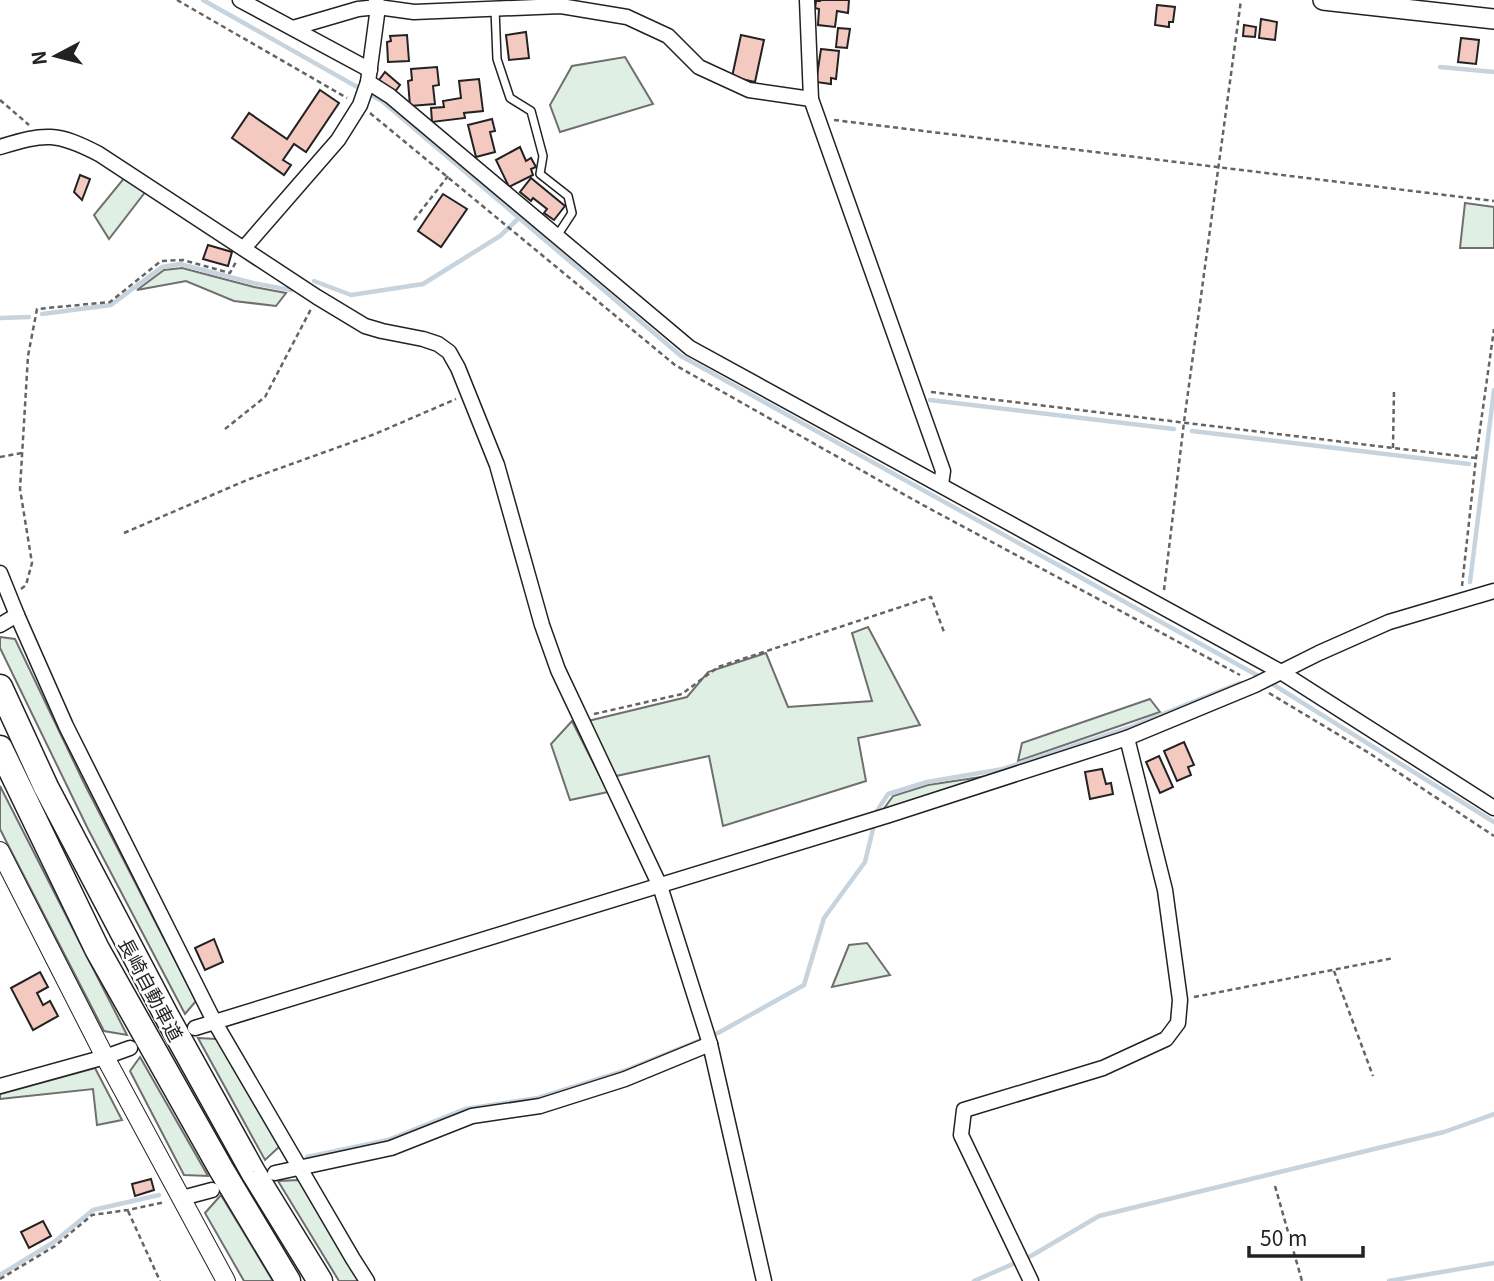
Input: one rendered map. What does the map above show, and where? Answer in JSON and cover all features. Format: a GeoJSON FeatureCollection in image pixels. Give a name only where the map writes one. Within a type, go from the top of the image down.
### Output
{"type":"FeatureCollection","features":[{"type":"Feature","properties":{"kind":"highway","name":"長崎自動車道"},"geometry":{"type":"LineString","coordinates":[[0,687],[46,787],[147,981],[253,1172],[320,1281]]}},
{"type":"Feature","properties":{"kind":"highway","name":"長崎自動車道"},"geometry":{"type":"LineString","coordinates":[[0,748],[97,949],[221,1169],[288,1281]]}},
{"type":"Feature","properties":{"kind":"main road"},"geometry":{"type":"LineString","coordinates":[[1323,0],[1494,19]]}},
{"type":"Feature","properties":{"kind":"street"},"geometry":{"type":"LineString","coordinates":[[240,0],[292,28],[369,76],[690,348],[1281,672],[1494,808]]}},
{"type":"Feature","properties":{"kind":"street"},"geometry":{"type":"LineString","coordinates":[[807,0],[811,99],[943,471],[941,484]]}},
{"type":"Feature","properties":{"kind":"street"},"geometry":{"type":"LineString","coordinates":[[292,28],[377,3],[414,12],[561,6],[627,18],[668,36],[699,66],[749,90],[811,99]]}},
{"type":"Feature","properties":{"kind":"street"},"geometry":{"type":"LineString","coordinates":[[244,248],[338,140],[360,105],[369,76],[377,3]]}},
{"type":"Feature","properties":{"kind":"street"},"geometry":{"type":"LineString","coordinates":[[0,147],[42,136],[59,137],[99,154],[365,326],[424,339],[449,352],[497,465],[542,625],[558,670],[660,886],[708,1038],[764,1281]]}},
{"type":"Feature","properties":{"kind":"street"},"geometry":{"type":"LineString","coordinates":[[0,573],[66,726],[214,1021],[367,1281]]}},
{"type":"Feature","properties":{"kind":"street"},"geometry":{"type":"LineString","coordinates":[[195,1028],[889,815],[1127,738],[1255,685],[1389,622],[1494,591]]}},
{"type":"Feature","properties":{"kind":"street"},"geometry":{"type":"LineString","coordinates":[[1,625],[17,615]]}},
{"type":"Feature","properties":{"kind":"street"},"geometry":{"type":"LineString","coordinates":[[1031,1281],[961,1135],[964,1110],[1103,1068],[1166,1039],[1178,1023],[1180,1000],[1165,890],[1127,738]]}},
{"type":"Feature","properties":{"kind":"street"},"geometry":{"type":"LineString","coordinates":[[0,852],[105,1057],[226,1281]]}},
{"type":"Feature","properties":{"kind":"street"},"geometry":{"type":"LineString","coordinates":[[275,1173],[391,1148],[472,1116],[540,1106],[625,1079],[708,1038]]}},
{"type":"Feature","properties":{"kind":"street"},"geometry":{"type":"LineString","coordinates":[[0,1086],[130,1048]]}},
{"type":"Feature","properties":{"kind":"street"},"geometry":{"type":"LineString","coordinates":[[182,1198],[212,1190]]}},
{"type":"Feature","properties":{"kind":"lane"},"geometry":{"type":"LineString","coordinates":[[495,9],[497,59],[510,98],[531,111],[543,156],[540,174],[568,196],[572,213],[557,236]]}},
{"type":"Feature","properties":{"kind":"path"},"geometry":{"type":"LineString","coordinates":[[1162,606],[1241,0]]}},
{"type":"Feature","properties":{"kind":"path"},"geometry":{"type":"LineString","coordinates":[[0,100],[42,136]]}},
{"type":"Feature","properties":{"kind":"path"},"geometry":{"type":"LineString","coordinates":[[818,118],[1494,201]]}},
{"type":"Feature","properties":{"kind":"path"},"geometry":{"type":"LineString","coordinates":[[414,220],[448,176]]}},
{"type":"Feature","properties":{"kind":"path"},"geometry":{"type":"LineString","coordinates":[[506,224],[675,365],[921,504],[1255,685],[1369,753],[1494,836]]}},
{"type":"Feature","properties":{"kind":"path"},"geometry":{"type":"LineString","coordinates":[[10,597],[26,585],[32,563],[20,489],[28,356],[37,309],[110,302],[162,261],[184,260],[230,273],[244,248]]}},
{"type":"Feature","properties":{"kind":"path"},"geometry":{"type":"LineString","coordinates":[[225,429],[265,397],[317,297]]}},
{"type":"Feature","properties":{"kind":"path"},"geometry":{"type":"LineString","coordinates":[[1464,599],[1462,590],[1476,458],[1494,330]]}},
{"type":"Feature","properties":{"kind":"path"},"geometry":{"type":"LineString","coordinates":[[915,390],[1476,458]]}},
{"type":"Feature","properties":{"kind":"path"},"geometry":{"type":"LineString","coordinates":[[1393,447],[1394,390]]}},
{"type":"Feature","properties":{"kind":"path"},"geometry":{"type":"LineString","coordinates":[[124,533],[247,480],[375,435],[468,393]]}},
{"type":"Feature","properties":{"kind":"path"},"geometry":{"type":"LineString","coordinates":[[0,457],[22,453]]}},
{"type":"Feature","properties":{"kind":"path"},"geometry":{"type":"LineString","coordinates":[[580,718],[682,695],[718,667],[931,597],[944,632]]}},
{"type":"Feature","properties":{"kind":"path"},"geometry":{"type":"LineString","coordinates":[[1180,1000],[1394,958]]}},
{"type":"Feature","properties":{"kind":"path"},"geometry":{"type":"LineString","coordinates":[[1334,970],[1373,1076]]}},
{"type":"Feature","properties":{"kind":"path"},"geometry":{"type":"LineString","coordinates":[[1275,1186],[1302,1281]]}},
{"type":"Feature","properties":{"kind":"path"},"geometry":{"type":"LineString","coordinates":[[0,1279],[55,1246],[93,1215],[182,1198]]}},
{"type":"Feature","properties":{"kind":"path"},"geometry":{"type":"LineString","coordinates":[[128,1210],[160,1281]]}},
{"type":"Feature","properties":{"kind":"green space"},"geometry":{"type":"Polygon","coordinates":[[[625,57],[653,104],[560,132],[550,105],[572,66],[625,57]]]}},
{"type":"Feature","properties":{"kind":"green space"},"geometry":{"type":"Polygon","coordinates":[[[125,177],[146,191],[109,239],[94,215],[125,177]]]}},
{"type":"Feature","properties":{"kind":"green space"},"geometry":{"type":"Polygon","coordinates":[[[1465,203],[1494,207],[1494,248],[1460,248],[1465,203]]]}},
{"type":"Feature","properties":{"kind":"green space"},"geometry":{"type":"Polygon","coordinates":[[[182,268],[286,293],[276,306],[234,301],[186,281],[137,290],[164,270],[182,268]]]}},
{"type":"Feature","properties":{"kind":"green space"},"geometry":{"type":"Polygon","coordinates":[[[868,627],[920,725],[858,738],[866,781],[723,826],[709,756],[616,776],[588,721],[687,697],[708,672],[766,653],[788,707],[872,701],[852,633],[868,627]]]}},
{"type":"Feature","properties":{"kind":"green space"},"geometry":{"type":"Polygon","coordinates":[[[0,637],[15,639],[84,783],[196,1001],[185,1014],[88,829],[0,648],[0,637]]]}},
{"type":"Feature","properties":{"kind":"green space"},"geometry":{"type":"Polygon","coordinates":[[[1150,699],[1160,712],[1018,761],[1022,743],[1150,699]]]}},
{"type":"Feature","properties":{"kind":"green space"},"geometry":{"type":"Polygon","coordinates":[[[572,721],[608,792],[570,800],[551,744],[572,721]]]}},
{"type":"Feature","properties":{"kind":"green space"},"geometry":{"type":"Polygon","coordinates":[[[994,775],[883,810],[893,796],[928,785],[994,775]]]}},
{"type":"Feature","properties":{"kind":"green space"},"geometry":{"type":"Polygon","coordinates":[[[0,786],[127,1035],[104,1031],[6,841],[0,829],[0,786]]]}},
{"type":"Feature","properties":{"kind":"green space"},"geometry":{"type":"Polygon","coordinates":[[[867,943],[890,975],[832,987],[849,945],[867,943]]]}},
{"type":"Feature","properties":{"kind":"green space"},"geometry":{"type":"Polygon","coordinates":[[[198,1038],[217,1039],[280,1146],[265,1160],[198,1038]]]}},
{"type":"Feature","properties":{"kind":"green space"},"geometry":{"type":"Polygon","coordinates":[[[140,1057],[208,1176],[184,1175],[130,1071],[140,1057]]]}},
{"type":"Feature","properties":{"kind":"green space"},"geometry":{"type":"Polygon","coordinates":[[[95,1068],[122,1120],[97,1125],[93,1089],[0,1099],[0,1094],[95,1068]]]}},
{"type":"Feature","properties":{"kind":"green space"},"geometry":{"type":"Polygon","coordinates":[[[299,1180],[360,1281],[339,1281],[278,1181],[299,1180]]]}},
{"type":"Feature","properties":{"kind":"green space"},"geometry":{"type":"Polygon","coordinates":[[[221,1195],[273,1281],[244,1281],[205,1213],[221,1195]]]}},
{"type":"Feature","properties":{"kind":"building"},"geometry":{"type":"Polygon","coordinates":[[[849,0],[848,13],[837,11],[835,27],[818,25],[819,9],[815,8],[816,1],[849,0]]]}},
{"type":"Feature","properties":{"kind":"building"},"geometry":{"type":"Polygon","coordinates":[[[1157,5],[1175,7],[1173,22],[1169,22],[1169,27],[1155,25],[1157,5]]]}},
{"type":"Feature","properties":{"kind":"building"},"geometry":{"type":"Polygon","coordinates":[[[1261,19],[1277,22],[1275,40],[1259,38],[1261,19]]]}},
{"type":"Feature","properties":{"kind":"building"},"geometry":{"type":"Polygon","coordinates":[[[1244,25],[1256,27],[1255,37],[1243,36],[1244,25]]]}},
{"type":"Feature","properties":{"kind":"building"},"geometry":{"type":"Polygon","coordinates":[[[838,28],[850,29],[847,48],[836,47],[838,28]]]}},
{"type":"Feature","properties":{"kind":"building"},"geometry":{"type":"Polygon","coordinates":[[[526,32],[529,58],[509,60],[506,35],[526,32]]]}},
{"type":"Feature","properties":{"kind":"building"},"geometry":{"type":"Polygon","coordinates":[[[407,35],[409,61],[388,62],[387,42],[391,41],[390,36],[407,35]]]}},
{"type":"Feature","properties":{"kind":"building"},"geometry":{"type":"Polygon","coordinates":[[[741,35],[764,40],[755,82],[732,77],[741,35]]]}},
{"type":"Feature","properties":{"kind":"building"},"geometry":{"type":"Polygon","coordinates":[[[1461,38],[1479,40],[1476,64],[1458,62],[1461,38]]]}},
{"type":"Feature","properties":{"kind":"building"},"geometry":{"type":"Polygon","coordinates":[[[821,49],[839,51],[836,79],[831,78],[831,84],[816,82],[821,49]]]}},
{"type":"Feature","properties":{"kind":"building"},"geometry":{"type":"Polygon","coordinates":[[[437,67],[439,85],[433,86],[435,104],[410,106],[408,81],[412,80],[411,69],[437,67]]]}},
{"type":"Feature","properties":{"kind":"building"},"geometry":{"type":"Polygon","coordinates":[[[385,72],[400,85],[394,93],[379,80],[385,72]]]}},
{"type":"Feature","properties":{"kind":"building"},"geometry":{"type":"Polygon","coordinates":[[[479,79],[483,111],[464,113],[465,118],[432,122],[431,108],[444,107],[443,101],[461,98],[459,81],[479,79]]]}},
{"type":"Feature","properties":{"kind":"building"},"geometry":{"type":"Polygon","coordinates":[[[320,90],[339,103],[306,152],[294,144],[283,160],[291,165],[284,175],[232,138],[249,113],[287,139],[320,90]]]}},
{"type":"Feature","properties":{"kind":"building"},"geometry":{"type":"Polygon","coordinates":[[[492,119],[495,131],[490,132],[495,152],[476,157],[468,125],[492,119]]]}},
{"type":"Feature","properties":{"kind":"building"},"geometry":{"type":"Polygon","coordinates":[[[520,147],[526,161],[531,158],[536,167],[531,169],[533,175],[509,187],[496,160],[520,147]]]}},
{"type":"Feature","properties":{"kind":"building"},"geometry":{"type":"Polygon","coordinates":[[[80,175],[90,179],[82,200],[74,192],[80,175]]]}},
{"type":"Feature","properties":{"kind":"building"},"geometry":{"type":"Polygon","coordinates":[[[531,178],[565,206],[554,220],[544,213],[547,209],[520,192],[531,178]]]}},
{"type":"Feature","properties":{"kind":"building"},"geometry":{"type":"Polygon","coordinates":[[[443,194],[467,209],[441,247],[418,231],[443,194]]]}},
{"type":"Feature","properties":{"kind":"building"},"geometry":{"type":"Polygon","coordinates":[[[208,245],[232,252],[228,266],[203,259],[208,245]]]}},
{"type":"Feature","properties":{"kind":"building"},"geometry":{"type":"Polygon","coordinates":[[[1184,742],[1194,765],[1188,767],[1191,775],[1177,781],[1164,751],[1184,742]]]}},
{"type":"Feature","properties":{"kind":"building"},"geometry":{"type":"Polygon","coordinates":[[[1159,756],[1173,787],[1160,793],[1146,762],[1159,756]]]}},
{"type":"Feature","properties":{"kind":"building"},"geometry":{"type":"Polygon","coordinates":[[[1102,769],[1106,784],[1111,783],[1113,794],[1090,799],[1085,772],[1102,769]]]}},
{"type":"Feature","properties":{"kind":"building"},"geometry":{"type":"Polygon","coordinates":[[[214,939],[223,962],[205,970],[195,948],[214,939]]]}},
{"type":"Feature","properties":{"kind":"building"},"geometry":{"type":"Polygon","coordinates":[[[40,972],[48,987],[37,993],[43,1005],[50,1001],[58,1016],[33,1030],[11,988],[40,972]]]}},
{"type":"Feature","properties":{"kind":"building"},"geometry":{"type":"Polygon","coordinates":[[[151,1179],[154,1190],[135,1196],[132,1184],[151,1179]]]}},
{"type":"Feature","properties":{"kind":"building"},"geometry":{"type":"Polygon","coordinates":[[[43,1221],[51,1236],[29,1248],[21,1232],[43,1221]]]}},
{"type":"Feature","properties":{"kind":"waterway"},"geometry":{"type":"LineString","coordinates":[[203,0],[382,101],[681,356],[1262,678]]}},
{"type":"Feature","properties":{"kind":"waterway"},"geometry":{"type":"LineString","coordinates":[[1440,67],[1494,72]]}},
{"type":"Feature","properties":{"kind":"waterway"},"geometry":{"type":"LineString","coordinates":[[314,281],[351,295],[423,284],[500,236],[519,218]]}},
{"type":"Feature","properties":{"kind":"waterway"},"geometry":{"type":"LineString","coordinates":[[42,314],[111,305],[162,267],[180,264],[291,290]]}},
{"type":"Feature","properties":{"kind":"waterway"},"geometry":{"type":"LineString","coordinates":[[0,318],[29,317]]}},
{"type":"Feature","properties":{"kind":"waterway"},"geometry":{"type":"LineString","coordinates":[[1470,582],[1494,390]]}},
{"type":"Feature","properties":{"kind":"waterway"},"geometry":{"type":"LineString","coordinates":[[930,400],[1174,429]]}},
{"type":"Feature","properties":{"kind":"waterway"},"geometry":{"type":"LineString","coordinates":[[1192,431],[1469,464]]}},
{"type":"Feature","properties":{"kind":"waterway"},"geometry":{"type":"LineString","coordinates":[[1480,602],[1494,598]]}},
{"type":"Feature","properties":{"kind":"waterway"},"geometry":{"type":"LineString","coordinates":[[1269,682],[1494,822]]}},
{"type":"Feature","properties":{"kind":"waterway"},"geometry":{"type":"LineString","coordinates":[[877,811],[888,794],[927,782],[1003,769],[1128,728],[1240,683]]}},
{"type":"Feature","properties":{"kind":"waterway"},"geometry":{"type":"LineString","coordinates":[[307,1157],[388,1140],[465,1109],[538,1098],[624,1071],[718,1033],[804,985],[824,918],[865,862],[874,825]]}},
{"type":"Feature","properties":{"kind":"waterway"},"geometry":{"type":"LineString","coordinates":[[974,1281],[1031,1256],[1099,1216],[1444,1132],[1494,1114]]}},
{"type":"Feature","properties":{"kind":"waterway"},"geometry":{"type":"LineString","coordinates":[[0,1275],[54,1242],[93,1210],[159,1195]]}},
{"type":"Feature","properties":{"kind":"waterway"},"geometry":{"type":"LineString","coordinates":[[1389,1281],[1494,1263]]}}]}
